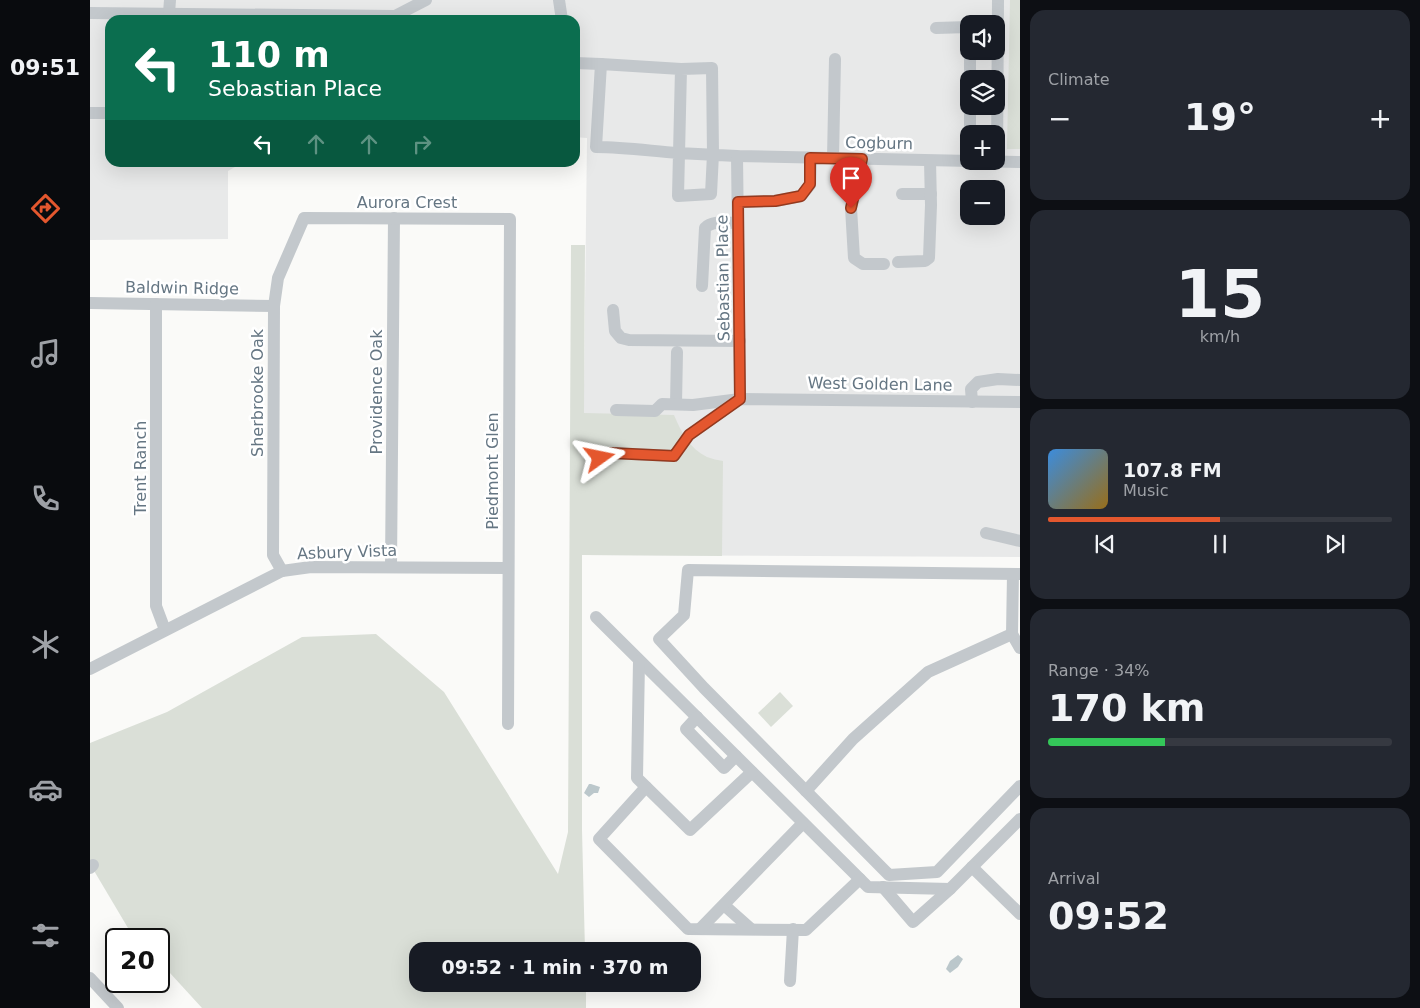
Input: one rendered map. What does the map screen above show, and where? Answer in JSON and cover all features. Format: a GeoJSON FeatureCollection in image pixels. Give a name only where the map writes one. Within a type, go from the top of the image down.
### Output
{"type":"FeatureCollection","features":[{"type":"Feature","properties":{"kind":"street"},"geometry":{"type":"LineString","coordinates":[[160,0],[164,13]]}},
{"type":"Feature","properties":{"kind":"street"},"geometry":{"type":"LineString","coordinates":[[164,13],[170,0]]}},
{"type":"Feature","properties":{"kind":"street"},"geometry":{"type":"LineString","coordinates":[[397,15],[426,0]]}},
{"type":"Feature","properties":{"kind":"street"},"geometry":{"type":"LineString","coordinates":[[559,0],[561,15]]}},
{"type":"Feature","properties":{"kind":"street"},"geometry":{"type":"LineString","coordinates":[[997,125],[998,0]]}},
{"type":"Feature","properties":{"kind":"street"},"geometry":{"type":"LineString","coordinates":[[90,13],[318,15]]}},
{"type":"Feature","properties":{"kind":"street"},"geometry":{"type":"LineString","coordinates":[[936,28],[960,27]]}},
{"type":"Feature","properties":{"kind":"street"},"geometry":{"type":"LineString","coordinates":[[833,158],[835,59]]}},
{"type":"Feature","properties":{"kind":"street"},"geometry":{"type":"LineString","coordinates":[[580,63],[712,68],[712,194],[678,196],[681,68]]}},
{"type":"Feature","properties":{"kind":"street","name":"Cogburn"},"geometry":{"type":"LineString","coordinates":[[601,64],[596,147],[737,156],[960,161]]}},
{"type":"Feature","properties":{"kind":"street"},"geometry":{"type":"LineString","coordinates":[[90,113],[105,114]]}},
{"type":"Feature","properties":{"kind":"street","name":"Sebastian Place"},"geometry":{"type":"LineString","coordinates":[[737,156],[740,399]]}},
{"type":"Feature","properties":{"kind":"street"},"geometry":{"type":"LineString","coordinates":[[738,202],[775,201],[801,196],[810,184],[810,158]]}},
{"type":"Feature","properties":{"kind":"street"},"geometry":{"type":"LineString","coordinates":[[862,159],[851,208],[854,258],[863,264],[884,264]]}},
{"type":"Feature","properties":{"kind":"street"},"geometry":{"type":"LineString","coordinates":[[898,262],[925,261],[929,258],[930,161]]}},
{"type":"Feature","properties":{"kind":"street","name":"Cogburn"},"geometry":{"type":"LineString","coordinates":[[1005,162],[1020,162]]}},
{"type":"Feature","properties":{"kind":"street"},"geometry":{"type":"LineString","coordinates":[[902,194],[931,194]]}},
{"type":"Feature","properties":{"kind":"street","name":"Aurora Crest"},"geometry":{"type":"LineString","coordinates":[[304,218],[510,219]]}},
{"type":"Feature","properties":{"kind":"street","name":"Sherbrooke Oak"},"geometry":{"type":"LineString","coordinates":[[282,571],[273,555],[274,306],[278,278],[304,218]]}},
{"type":"Feature","properties":{"kind":"street","name":"Providence Oak"},"geometry":{"type":"LineString","coordinates":[[392,567],[394,218]]}},
{"type":"Feature","properties":{"kind":"street","name":"Piedmont Glen"},"geometry":{"type":"LineString","coordinates":[[508,724],[510,219]]}},
{"type":"Feature","properties":{"kind":"street"},"geometry":{"type":"LineString","coordinates":[[702,286],[705,228],[708,224],[714,223],[738,223]]}},
{"type":"Feature","properties":{"kind":"street","name":"Baldwin Ridge"},"geometry":{"type":"LineString","coordinates":[[90,303],[274,306]]}},
{"type":"Feature","properties":{"kind":"street","name":"Trent Ranch"},"geometry":{"type":"LineString","coordinates":[[156,304],[156,606],[165,630]]}},
{"type":"Feature","properties":{"kind":"street"},"geometry":{"type":"LineString","coordinates":[[612,310],[615,331],[621,338],[629,340],[740,341]]}},
{"type":"Feature","properties":{"kind":"street"},"geometry":{"type":"LineString","coordinates":[[676,404],[677,352]]}},
{"type":"Feature","properties":{"kind":"street"},"geometry":{"type":"LineString","coordinates":[[972,402],[971,389],[978,382],[998,379],[1020,380]]}},
{"type":"Feature","properties":{"kind":"street"},"geometry":{"type":"LineString","coordinates":[[600,458],[611,453],[674,456],[689,435],[740,399]]}},
{"type":"Feature","properties":{"kind":"street","name":"West Golden Lane"},"geometry":{"type":"LineString","coordinates":[[616,410],[655,411],[662,404],[693,405],[740,399],[1020,402]]}},
{"type":"Feature","properties":{"kind":"street"},"geometry":{"type":"LineString","coordinates":[[986,533],[1020,541]]}},
{"type":"Feature","properties":{"kind":"street","name":"Asbury Vista"},"geometry":{"type":"LineString","coordinates":[[90,669],[282,571],[311,567],[508,568]]}},
{"type":"Feature","properties":{"kind":"street"},"geometry":{"type":"LineString","coordinates":[[1020,648],[1012,634],[1016,574],[688,570],[684,615],[659,639],[704,688],[889,874],[937,872],[1020,786]]}},
{"type":"Feature","properties":{"kind":"street"},"geometry":{"type":"LineString","coordinates":[[596,617],[868,887],[950,889]]}},
{"type":"Feature","properties":{"kind":"street"},"geometry":{"type":"LineString","coordinates":[[806,791],[853,738],[928,672],[1012,634]]}},
{"type":"Feature","properties":{"kind":"street"},"geometry":{"type":"LineString","coordinates":[[639,661],[637,778],[646,787],[690,830],[752,772]]}},
{"type":"Feature","properties":{"kind":"street"},"geometry":{"type":"LineString","coordinates":[[646,787],[599,839],[688,929],[806,930],[860,879]]}},
{"type":"Feature","properties":{"kind":"street"},"geometry":{"type":"LineString","coordinates":[[882,887],[913,922],[950,889],[1020,819]]}},
{"type":"Feature","properties":{"kind":"street"},"geometry":{"type":"LineString","coordinates":[[700,929],[803,823]]}},
{"type":"Feature","properties":{"kind":"street"},"geometry":{"type":"LineString","coordinates":[[972,866],[1020,914]]}},
{"type":"Feature","properties":{"kind":"street"},"geometry":{"type":"LineString","coordinates":[[724,905],[751,929]]}},
{"type":"Feature","properties":{"kind":"street"},"geometry":{"type":"LineString","coordinates":[[790,981],[793,930]]}},
{"type":"Feature","properties":{"kind":"street"},"geometry":{"type":"LineString","coordinates":[[90,978],[118,1008]]}},
{"type":"Feature","properties":{"kind":"shaded area"},"geometry":{"type":"Polygon","coordinates":[[[90,0],[1020,0],[1020,557],[582,555],[587,138],[580,137],[580,15],[105,15],[105,167],[235,167],[228,171],[228,239],[90,240],[90,0]]]}},
{"type":"Feature","properties":{"kind":"shaded area"},"geometry":{"type":"Polygon","coordinates":[[[1010,0],[1020,0],[1020,149],[1007,149],[1010,0]]]}},
{"type":"Feature","properties":{"kind":"shaded area"},"geometry":{"type":"Polygon","coordinates":[[[571,245],[585,245],[584,413],[674,415],[683,434],[691,445],[707,457],[723,461],[722,556],[582,555],[582,830],[585,942],[409,942],[409,992],[586,992],[586,1008],[202,1008],[170,973],[170,928],[128,928],[90,864],[90,743],[167,712],[302,637],[376,634],[444,692],[558,874],[568,832],[571,245]]]}},
{"type":"Feature","properties":{"kind":"shaded area"},"geometry":{"type":"Polygon","coordinates":[[[780,692],[793,706],[771,727],[758,713],[780,692]]]}},
{"type":"Feature","properties":{"kind":"shaded area"},"geometry":{"type":"Polygon","coordinates":[[[589,784],[600,787],[598,793],[594,793],[589,797],[584,793],[589,784]]]}},
{"type":"Feature","properties":{"kind":"shaded area"},"geometry":{"type":"Polygon","coordinates":[[[958,955],[963,959],[958,967],[950,973],[946,969],[950,961],[958,955]]]}},
{"type":"Feature","properties":{"kind":"route"},"geometry":{"type":"LineString","coordinates":[[600,458],[611,453],[674,456],[689,435],[740,399],[738,202],[775,201],[801,196],[810,184],[810,158],[862,159],[851,208]]}}]}
